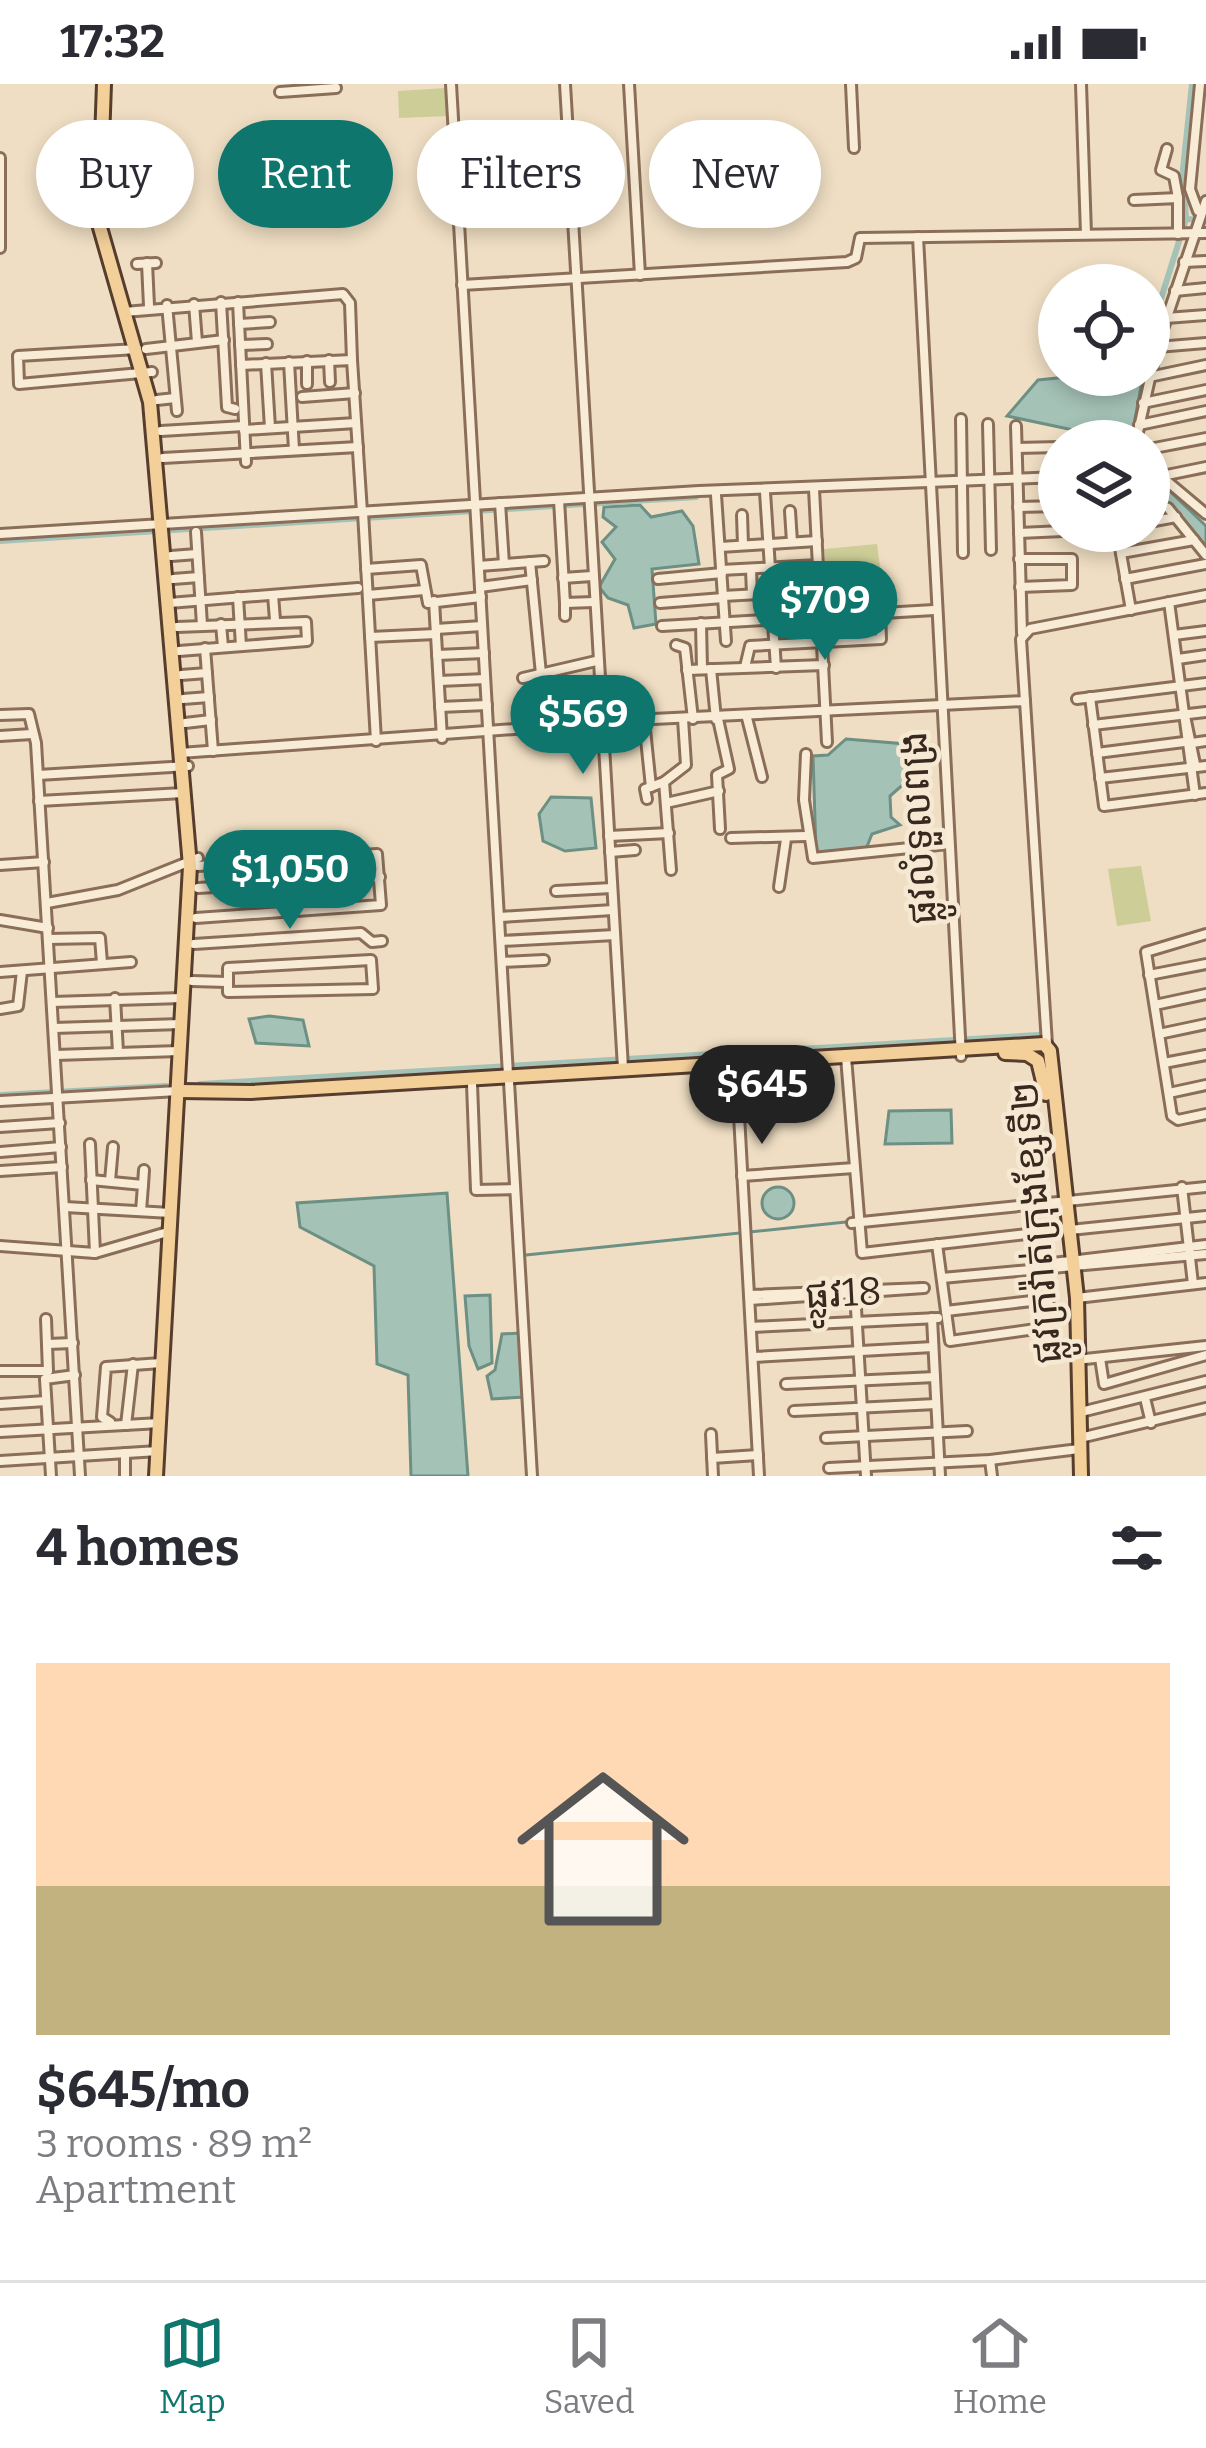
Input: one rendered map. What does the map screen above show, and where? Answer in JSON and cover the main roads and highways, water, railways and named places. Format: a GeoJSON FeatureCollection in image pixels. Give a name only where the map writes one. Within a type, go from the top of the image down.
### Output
{"type":"FeatureCollection","features":[{"type":"Feature","properties":{"kind":"main road"},"geometry":{"type":"LineString","coordinates":[[108,84],[103,224],[158,400],[164,529],[171,556],[171,603],[183,699],[183,793],[195,862],[179,1051],[181,1091]]}},
{"type":"Feature","properties":{"kind":"main road"},"geometry":{"type":"LineString","coordinates":[[148,373],[198,888],[156,1476]]}},
{"type":"Feature","properties":{"kind":"main road","name":"ផ្លូវក្រវ៉ាត់ក្រុងខ្សែទី២"},"geometry":{"type":"LineString","coordinates":[[181,1091],[250,1093],[508,1072],[847,1059],[960,1045],[1045,1047],[1077,1298],[1078,1446]]}},
{"type":"Feature","properties":{"kind":"main road","name":"ផ្លូវក្រវ៉ាត់ក្រុងខ្សែទី២"},"geometry":{"type":"LineString","coordinates":[[960,1045],[1038,1061],[1044,1080],[1070,1230],[1079,1412],[1077,1476]]}},
{"type":"Feature","properties":{"kind":"main road"},"geometry":{"type":"LineString","coordinates":[[1011,1052],[1045,1047],[1044,1080]]}},
{"type":"Feature","properties":{"kind":"main road","name":"ផ្លូវក្រវ៉ាត់ក្រុងខ្សែទី២"},"geometry":{"type":"LineString","coordinates":[[250,1093],[472,1084],[508,1072]]}},
{"type":"Feature","properties":{"kind":"waterway"},"geometry":{"type":"LineString","coordinates":[[1170,270],[1186,219],[1183,169],[1192,84]]}},
{"type":"Feature","properties":{"kind":"waterway"},"geometry":{"type":"LineString","coordinates":[[1186,219],[1206,220]]}},
{"type":"Feature","properties":{"kind":"waterway"},"geometry":{"type":"LineString","coordinates":[[0,541],[696,497]]}},
{"type":"Feature","properties":{"kind":"waterway"},"geometry":{"type":"LineString","coordinates":[[200,1084],[1039,1035]]}},
{"type":"Feature","properties":{"kind":"waterway"},"geometry":{"type":"LineString","coordinates":[[0,1095],[166,1086]]}},
{"type":"Feature","properties":{"kind":"waterway"},"geometry":{"type":"LineString","coordinates":[[526,1255],[846,1222]]}}]}
